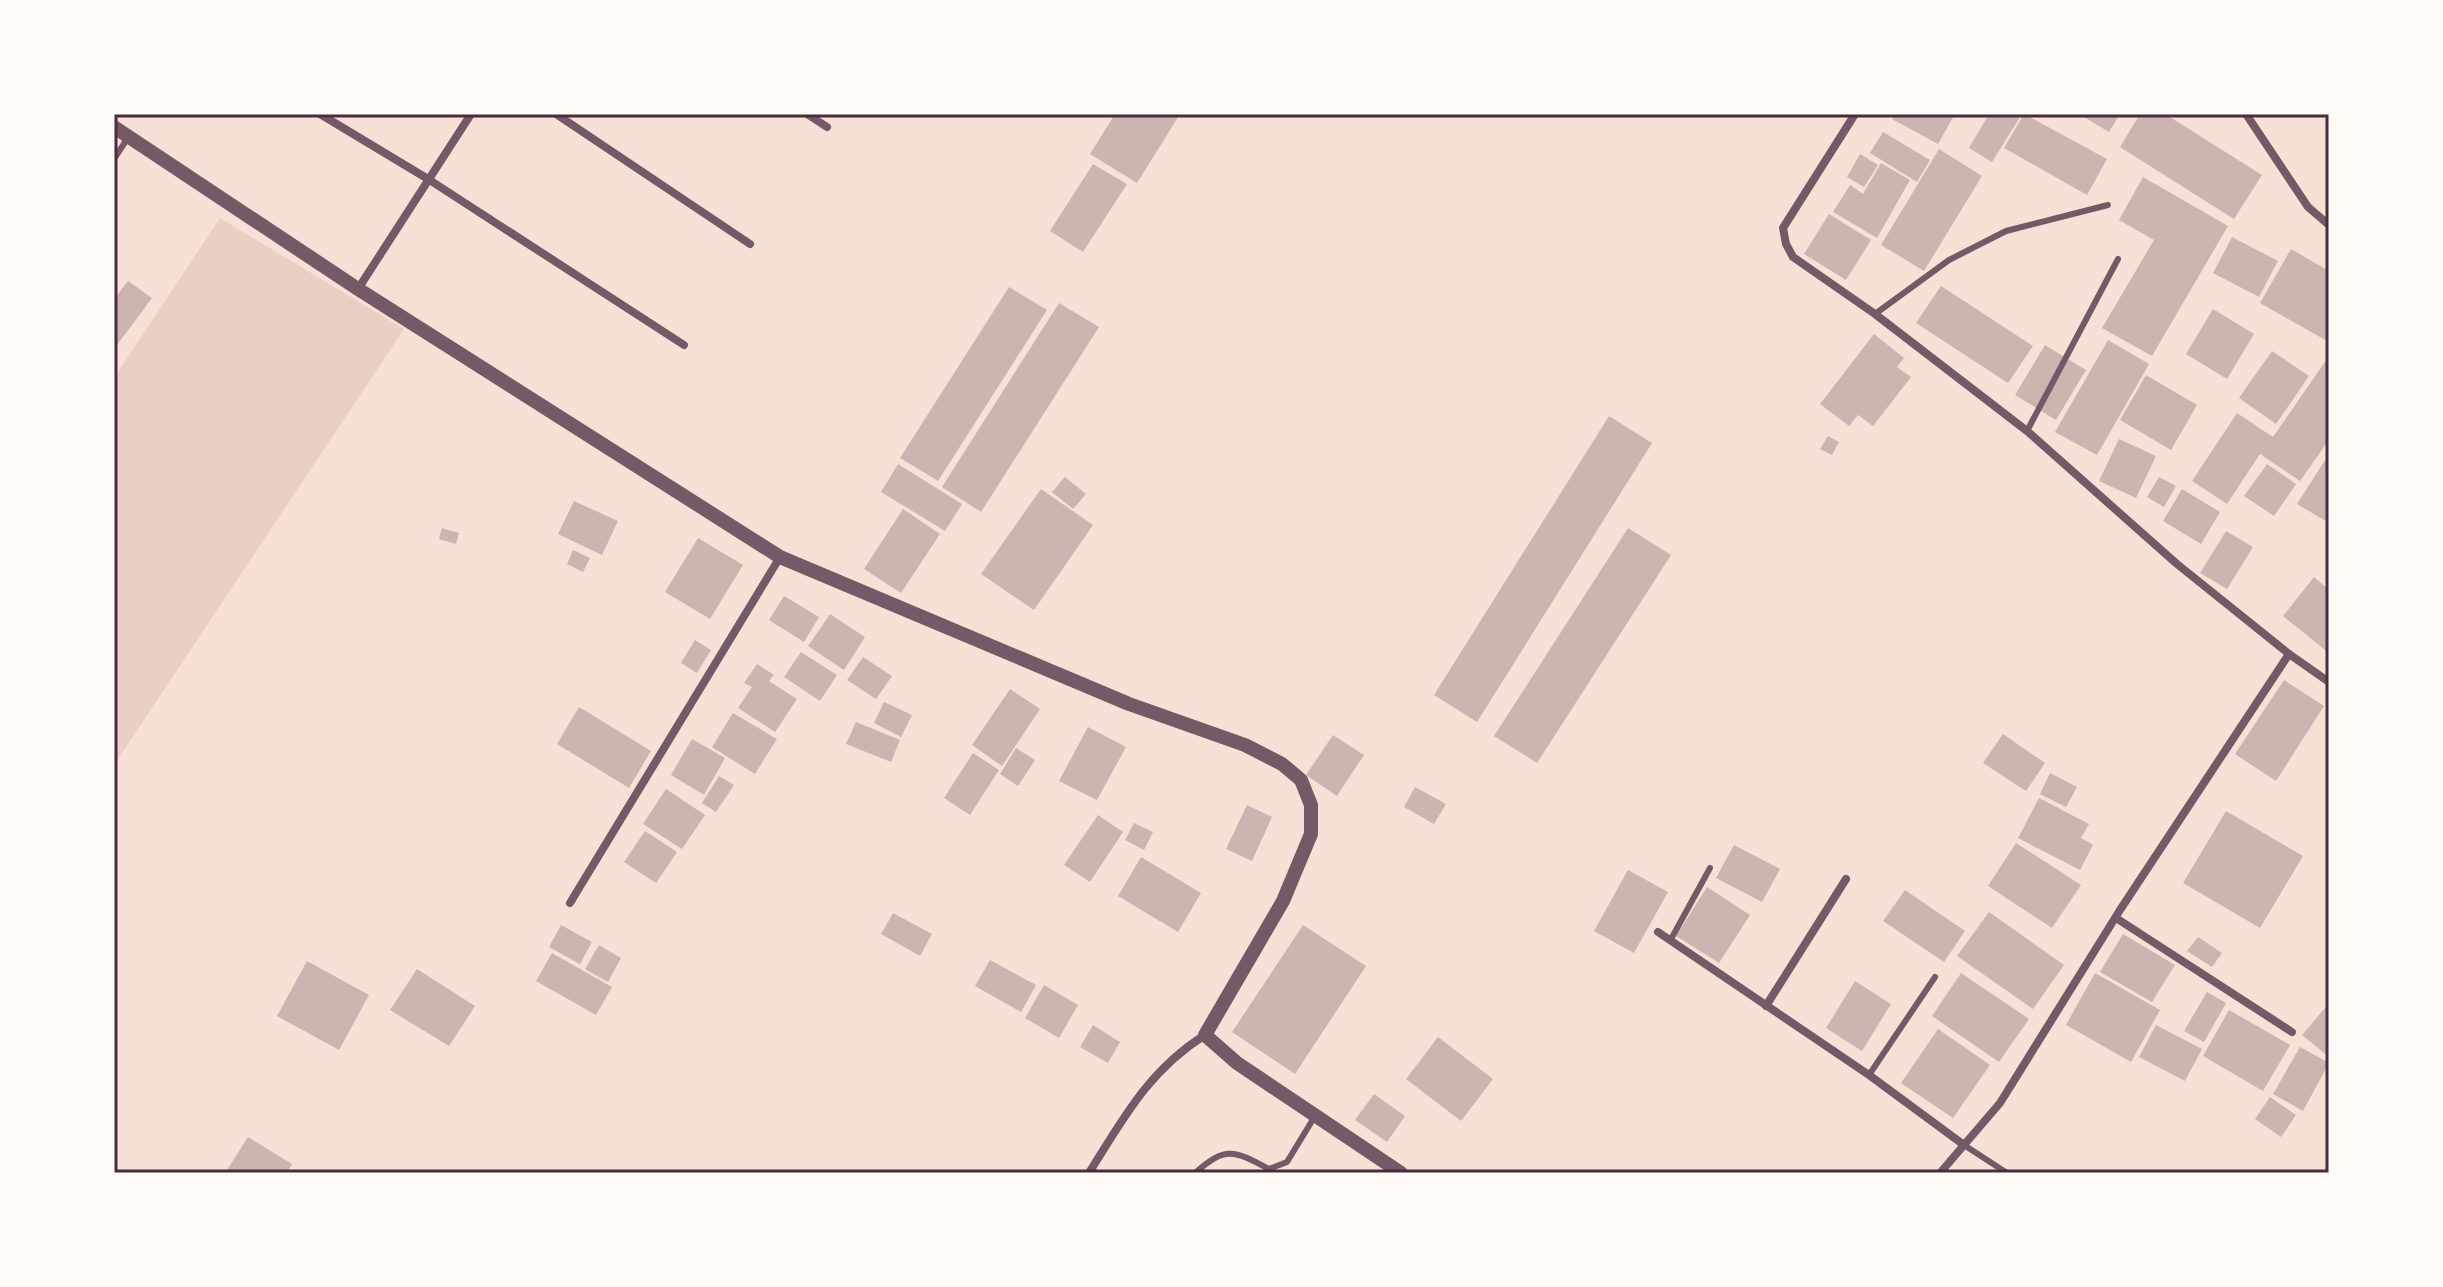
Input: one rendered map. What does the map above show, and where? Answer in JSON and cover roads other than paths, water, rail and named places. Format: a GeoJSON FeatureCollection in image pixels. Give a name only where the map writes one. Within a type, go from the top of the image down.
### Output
{"type":"FeatureCollection","features":[{"type":"Feature","properties":{"kind":"street"},"geometry":{"type":"LineString","coordinates":[[320,114],[428,179],[684,345]]}},
{"type":"Feature","properties":{"kind":"street"},"geometry":{"type":"LineString","coordinates":[[358,289],[471,114]]}},
{"type":"Feature","properties":{"kind":"street"},"geometry":{"type":"LineString","coordinates":[[556,114],[750,244]]}},
{"type":"Feature","properties":{"kind":"street"},"geometry":{"type":"LineString","coordinates":[[807,114],[827,127]]}},
{"type":"Feature","properties":{"kind":"street"},"geometry":{"type":"LineString","coordinates":[[1855,114],[1783,228],[1793,257],[1875,314],[2027,431],[2177,564],[2289,654],[2329,682]]}},
{"type":"Feature","properties":{"kind":"street"},"geometry":{"type":"LineString","coordinates":[[2246,114],[2308,207],[2329,225]]}},
{"type":"Feature","properties":{"kind":"street"},"geometry":{"type":"LineString","coordinates":[[114,127],[358,289],[780,557],[1129,704],[1245,745],[1282,764],[1301,780],[1311,805],[1311,834],[1283,901],[1205,1035],[1182,1049],[1139,1093],[1089,1173]]}},
{"type":"Feature","properties":{"kind":"street"},"geometry":{"type":"LineString","coordinates":[[570,903],[780,557]]}},
{"type":"Feature","properties":{"kind":"street"},"geometry":{"type":"LineString","coordinates":[[1940,1173],[2000,1103],[2116,918],[2289,654]]}},
{"type":"Feature","properties":{"kind":"street"},"geometry":{"type":"LineString","coordinates":[[1766,1006],[1846,879]]}},
{"type":"Feature","properties":{"kind":"street"},"geometry":{"type":"LineString","coordinates":[[2116,918],[2292,1032]]}},
{"type":"Feature","properties":{"kind":"street"},"geometry":{"type":"LineString","coordinates":[[1658,932],[1869,1075],[1964,1145]]}},
{"type":"Feature","properties":{"kind":"street"},"geometry":{"type":"LineString","coordinates":[[1205,1035],[1237,1063],[1401,1173]]}},
{"type":"Feature","properties":{"kind":"lane"},"geometry":{"type":"LineString","coordinates":[[114,159],[129,136]]}},
{"type":"Feature","properties":{"kind":"lane"},"geometry":{"type":"LineString","coordinates":[[1875,314],[1949,260],[2006,231],[2108,205]]}},
{"type":"Feature","properties":{"kind":"lane"},"geometry":{"type":"LineString","coordinates":[[2027,431],[2118,259]]}},
{"type":"Feature","properties":{"kind":"lane"},"geometry":{"type":"LineString","coordinates":[[1670,941],[1710,868]]}},
{"type":"Feature","properties":{"kind":"lane"},"geometry":{"type":"LineString","coordinates":[[1869,1075],[1935,977]]}},
{"type":"Feature","properties":{"kind":"lane"},"geometry":{"type":"LineString","coordinates":[[1195,1173],[1219,1155],[1238,1153],[1269,1169],[1287,1162],[1315,1116]]}},
{"type":"Feature","properties":{"kind":"lane"},"geometry":{"type":"LineString","coordinates":[[1964,1145],[2007,1173]]}}]}
